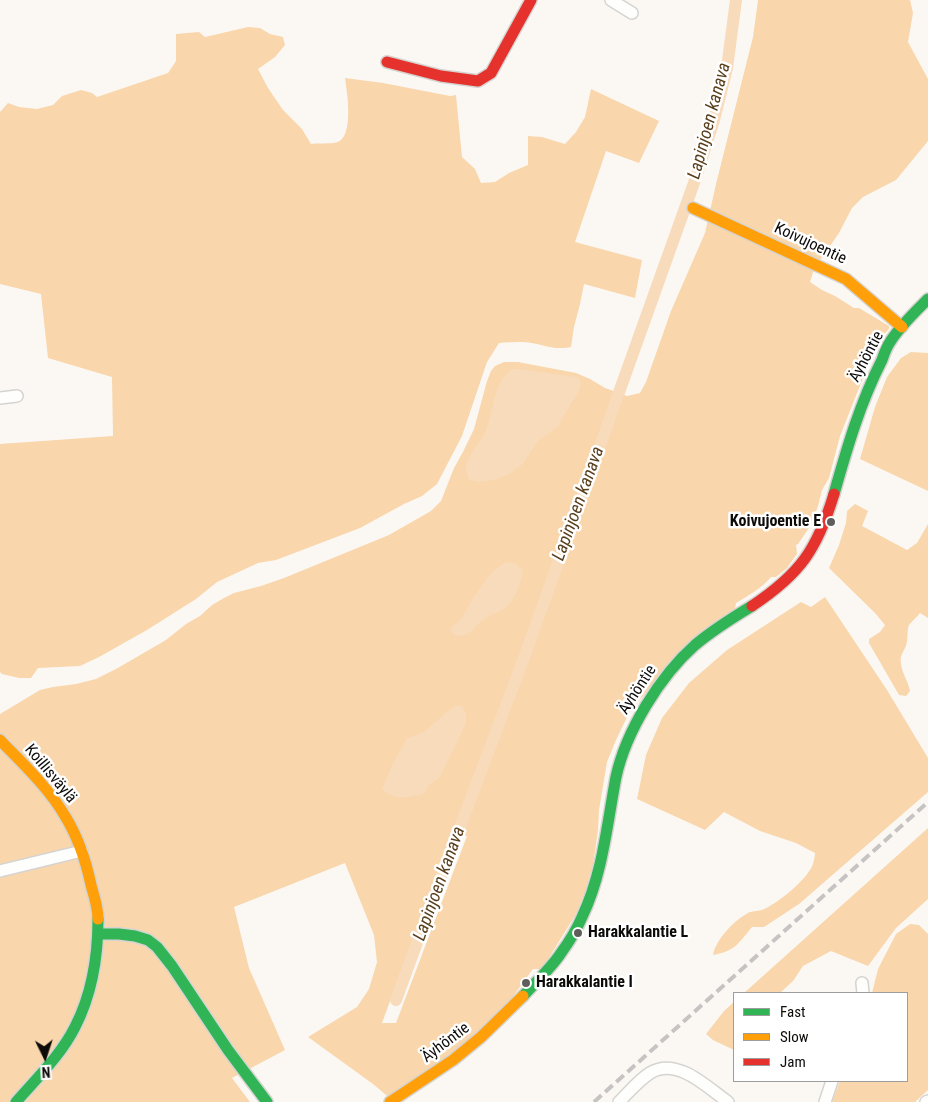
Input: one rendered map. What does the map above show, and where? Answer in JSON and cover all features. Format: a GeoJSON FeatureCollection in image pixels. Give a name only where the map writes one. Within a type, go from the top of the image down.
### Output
{"type":"FeatureCollection","features":[{"type":"Feature","properties":{"kind":"main road"},"geometry":{"type":"LineString","coordinates":[[387,62],[441,76],[478,81],[492,73],[531,0]]}},
{"type":"Feature","properties":{"kind":"main road","name":"Koivujoentie"},"geometry":{"type":"LineString","coordinates":[[693,208],[846,279],[902,327]]}},
{"type":"Feature","properties":{"kind":"main road","name":"Äyhöntie"},"geometry":{"type":"LineString","coordinates":[[390,1102],[453,1060],[481,1037],[521,998],[561,954],[582,918],[591,896],[602,856],[620,761],[643,709],[671,670],[691,649],[712,632],[784,582],[806,558],[826,520],[852,428],[872,377],[890,342],[928,299]]}},
{"type":"Feature","properties":{"kind":"main road","name":"Koillisväylä"},"geometry":{"type":"LineString","coordinates":[[0,740],[39,781],[59,806],[74,832],[89,871],[98,913],[95,964],[86,1004],[76,1027],[63,1047],[46,1070],[16,1102]]}},
{"type":"Feature","properties":{"kind":"main road"},"geometry":{"type":"LineString","coordinates":[[98,934],[135,936],[148,940],[158,947],[228,1050],[267,1102]]}},
{"type":"Feature","properties":{"kind":"street"},"geometry":{"type":"LineString","coordinates":[[611,0],[632,13]]}},
{"type":"Feature","properties":{"kind":"street"},"geometry":{"type":"LineString","coordinates":[[0,398],[17,396]]}},
{"type":"Feature","properties":{"kind":"street"},"geometry":{"type":"LineString","coordinates":[[0,871],[82,850]]}},
{"type":"Feature","properties":{"kind":"street"},"geometry":{"type":"LineString","coordinates":[[619,1102],[650,1072],[665,1068],[683,1071],[728,1102]]}},
{"type":"Feature","properties":{"kind":"street"},"geometry":{"type":"LineString","coordinates":[[824,1102],[832,1082]]}},
{"type":"Feature","properties":{"kind":"shaded area"},"geometry":{"type":"Polygon","coordinates":[[[758,0],[910,0],[913,13],[908,42],[928,79],[928,141],[896,180],[863,197],[852,208],[839,233],[814,269],[810,282],[854,308],[859,308],[889,326],[889,329],[875,348],[840,436],[829,478],[822,490],[811,525],[796,545],[797,554],[787,568],[776,577],[771,577],[750,595],[736,603],[735,609],[672,660],[628,715],[607,762],[593,865],[585,892],[576,914],[542,969],[533,969],[511,999],[489,1023],[392,1100],[308,1037],[357,1007],[369,989],[377,962],[374,935],[345,863],[234,907],[249,968],[285,1050],[232,1078],[250,1102],[0,1102],[0,714],[40,690],[96,679],[116,669],[166,640],[212,605],[234,593],[284,578],[389,535],[431,511],[441,501],[454,468],[474,429],[487,381],[495,366],[504,362],[518,362],[576,373],[605,388],[627,396],[640,393],[646,382],[671,311],[705,233],[753,37],[758,0]],[[451,835],[382,1023],[396,1023],[467,836],[451,835]]]}},
{"type":"Feature","properties":{"kind":"shaded area"},"geometry":{"type":"Polygon","coordinates":[[[248,27],[260,28],[270,34],[283,37],[285,45],[275,57],[258,69],[283,110],[302,129],[311,144],[336,143],[343,138],[348,122],[345,78],[450,96],[456,95],[462,157],[475,169],[481,183],[495,182],[509,173],[528,165],[528,136],[542,137],[565,144],[576,132],[585,117],[591,89],[659,121],[639,163],[606,151],[575,242],[642,260],[635,298],[584,284],[571,347],[558,348],[523,342],[499,343],[487,362],[462,436],[437,484],[422,496],[360,528],[276,560],[258,563],[217,582],[196,599],[147,630],[80,666],[38,668],[31,678],[19,678],[2,674],[0,672],[0,444],[113,436],[112,377],[48,358],[41,294],[0,284],[0,112],[8,103],[19,107],[37,109],[53,105],[62,96],[81,90],[92,93],[97,97],[168,73],[176,61],[176,34],[199,32],[205,37],[248,27]]]}},
{"type":"Feature","properties":{"kind":"shaded area"},"geometry":{"type":"Polygon","coordinates":[[[911,352],[928,353],[928,491],[860,459],[875,407],[887,377],[901,358],[911,352]]]}},
{"type":"Feature","properties":{"kind":"shaded area"},"geometry":{"type":"Polygon","coordinates":[[[512,369],[577,377],[581,384],[559,426],[539,440],[523,464],[508,475],[494,480],[480,482],[469,480],[466,472],[468,459],[484,435],[497,389],[505,375],[512,369]]]}},
{"type":"Feature","properties":{"kind":"shaded area"},"geometry":{"type":"Polygon","coordinates":[[[855,504],[868,511],[862,526],[907,550],[917,543],[928,524],[928,618],[920,613],[908,627],[906,644],[901,660],[910,691],[906,696],[899,695],[869,643],[869,639],[880,632],[885,625],[829,568],[846,523],[847,511],[855,504]]]}},
{"type":"Feature","properties":{"kind":"shaded area"},"geometry":{"type":"Polygon","coordinates":[[[505,562],[515,563],[523,570],[519,586],[511,602],[504,609],[485,618],[467,634],[454,635],[450,630],[461,619],[490,574],[505,562]]]}},
{"type":"Feature","properties":{"kind":"shaded area"},"geometry":{"type":"Polygon","coordinates":[[[825,597],[887,690],[928,758],[928,792],[799,904],[764,927],[752,927],[731,949],[713,955],[722,936],[738,919],[750,912],[768,907],[799,884],[810,870],[815,853],[796,843],[760,831],[724,812],[705,830],[637,799],[646,755],[662,718],[689,683],[727,650],[801,602],[811,607],[825,597]]]}},
{"type":"Feature","properties":{"kind":"shaded area"},"geometry":{"type":"Polygon","coordinates":[[[455,706],[462,706],[466,712],[466,723],[440,777],[428,786],[424,794],[402,798],[392,796],[382,789],[393,763],[407,738],[424,732],[455,706]]]}},
{"type":"Feature","properties":{"kind":"shaded area"},"geometry":{"type":"Polygon","coordinates":[[[928,828],[928,899],[896,928],[868,966],[831,951],[803,966],[793,981],[781,992],[745,992],[928,828]]]}},
{"type":"Feature","properties":{"kind":"shaded area"},"geometry":{"type":"Polygon","coordinates":[[[910,924],[919,925],[928,934],[928,1090],[915,1102],[832,1102],[840,1082],[908,1082],[908,992],[872,992],[878,969],[896,934],[910,924]]]}},
{"type":"Feature","properties":{"kind":"shaded area"},"geometry":{"type":"Polygon","coordinates":[[[733,1003],[733,1050],[713,1040],[706,1034],[733,1003]]]}},
{"type":"Feature","properties":{"kind":"waterway","name":"Lapinjoen kanava"},"geometry":{"type":"LineString","coordinates":[[396,1000],[525,655],[695,180],[714,120],[727,68],[736,0]]}},
{"type":"Feature","properties":{"kind":"railway"},"geometry":{"type":"LineString","coordinates":[[594,1102],[928,802]]}},
{"type":"Feature","properties":{"kind":"traffic: fast"},"geometry":{"type":"LineString","coordinates":[[834,494],[861,409],[886,349],[903,325],[928,299]]}},
{"type":"Feature","properties":{"kind":"traffic: fast"},"geometry":{"type":"LineString","coordinates":[[523,996],[564,949],[578,926],[589,900],[600,866],[621,759],[636,723],[646,705],[669,672],[695,645],[723,624],[752,606]]}},
{"type":"Feature","properties":{"kind":"traffic: fast"},"geometry":{"type":"LineString","coordinates":[[16,1102],[63,1047],[81,1014],[93,974],[97,947],[98,919]]}},
{"type":"Feature","properties":{"kind":"traffic: fast"},"geometry":{"type":"LineString","coordinates":[[98,934],[135,936],[148,940],[157,947],[172,966],[228,1050],[267,1102]]}},
{"type":"Feature","properties":{"kind":"traffic: slow"},"geometry":{"type":"LineString","coordinates":[[693,208],[846,279],[902,327]]}},
{"type":"Feature","properties":{"kind":"traffic: slow"},"geometry":{"type":"LineString","coordinates":[[0,740],[43,786],[70,824],[84,858],[96,902],[98,919]]}},
{"type":"Feature","properties":{"kind":"traffic: slow"},"geometry":{"type":"LineString","coordinates":[[390,1102],[453,1060],[481,1037],[523,996]]}},
{"type":"Feature","properties":{"kind":"traffic: jam"},"geometry":{"type":"LineString","coordinates":[[387,62],[441,76],[478,81],[491,73],[531,0]]}},
{"type":"Feature","properties":{"kind":"traffic: jam"},"geometry":{"type":"LineString","coordinates":[[752,606],[783,583],[805,559],[821,531],[834,494]]}},
{"type":"Feature","properties":{"kind":"place","name":"Koivujoentie E"},"geometry":{"type":"Point","coordinates":[831,522]}},
{"type":"Feature","properties":{"kind":"place","name":"Harakkalantie L"},"geometry":{"type":"Point","coordinates":[578,933]}},
{"type":"Feature","properties":{"kind":"place","name":"Harakkalantie I"},"geometry":{"type":"Point","coordinates":[526,983]}}]}
